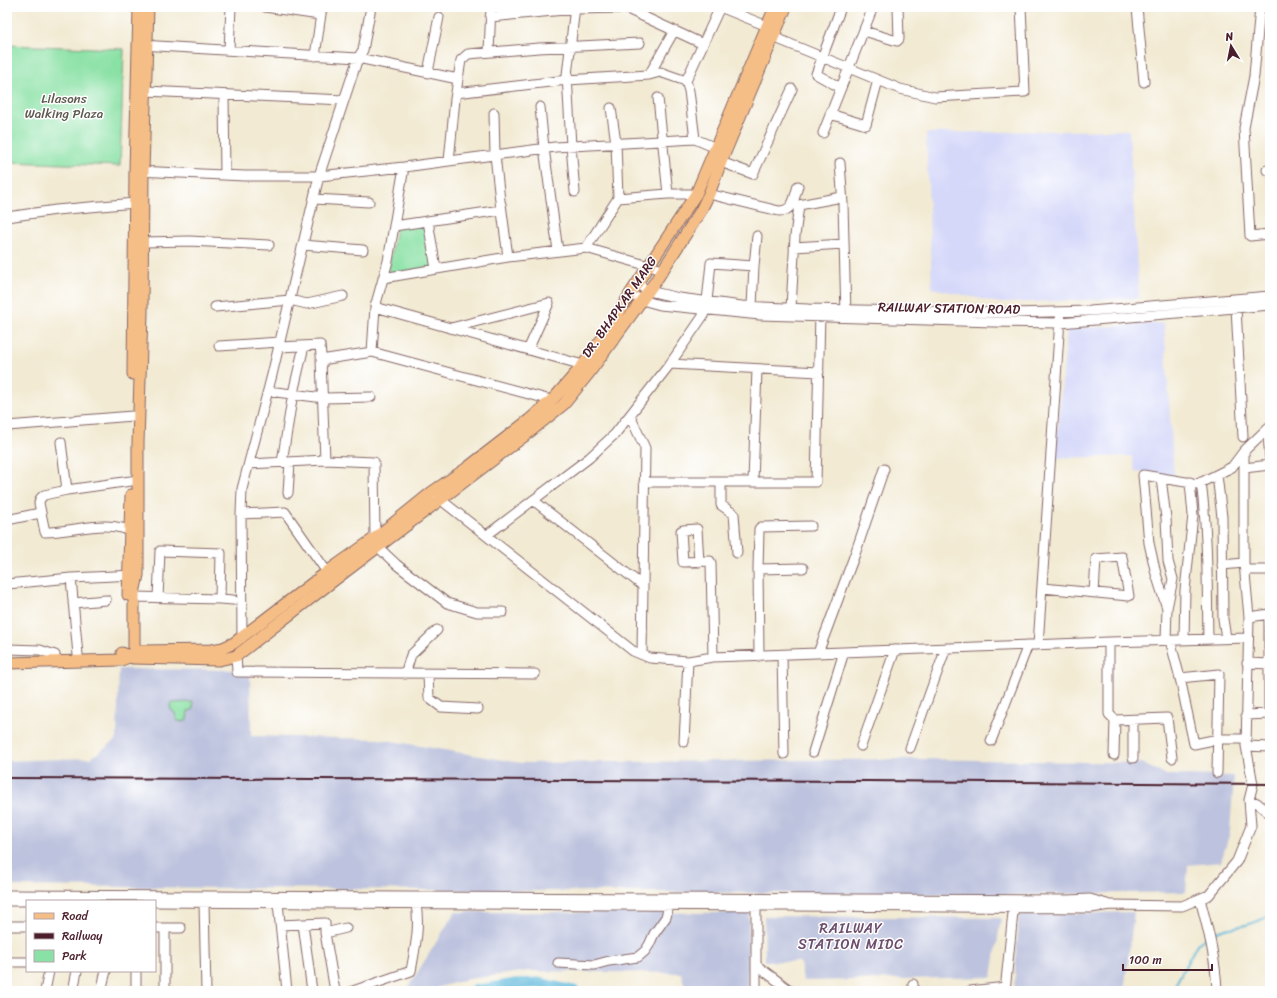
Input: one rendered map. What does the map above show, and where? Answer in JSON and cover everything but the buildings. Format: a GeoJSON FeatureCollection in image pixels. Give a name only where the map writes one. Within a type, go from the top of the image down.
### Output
{"type":"FeatureCollection","features":[{"type":"Feature","properties":{"kind":"main road"},"geometry":{"type":"LineString","coordinates":[[7,655],[39,659],[120,660],[128,652],[134,597],[139,258],[135,203],[145,91],[139,7]]}},
{"type":"Feature","properties":{"kind":"main road"},"geometry":{"type":"LineString","coordinates":[[139,258],[143,242],[139,171],[142,45],[148,7]]}},
{"type":"Feature","properties":{"kind":"main road","name":"DR. BHAPKAR MARG"},"geometry":{"type":"LineString","coordinates":[[376,542],[432,492],[467,468],[529,420],[551,400],[583,365],[610,328],[696,194],[774,7]]}},
{"type":"Feature","properties":{"kind":"main road","name":"DR. BHAPKAR MARG"},"geometry":{"type":"LineString","coordinates":[[376,542],[441,500],[564,404],[589,373],[649,291],[700,212],[709,194],[786,7]]}},
{"type":"Feature","properties":{"kind":"main road"},"geometry":{"type":"LineString","coordinates":[[135,480],[132,416],[137,351]]}},
{"type":"Feature","properties":{"kind":"main road"},"geometry":{"type":"LineString","coordinates":[[7,663],[55,656],[128,652],[212,650],[229,646],[242,638],[326,572],[376,542]]}},
{"type":"Feature","properties":{"kind":"main road"},"geometry":{"type":"LineString","coordinates":[[128,652],[212,660],[236,656],[376,542]]}},
{"type":"Feature","properties":{"kind":"main road"},"geometry":{"type":"LineString","coordinates":[[128,652],[134,575]]}},
{"type":"Feature","properties":{"kind":"street"},"geometry":{"type":"LineString","coordinates":[[229,50],[231,7]]}},
{"type":"Feature","properties":{"kind":"street"},"geometry":{"type":"LineString","coordinates":[[265,7],[321,11],[315,56]]}},
{"type":"Feature","properties":{"kind":"street"},"geometry":{"type":"LineString","coordinates":[[242,638],[242,489],[268,390],[319,176],[358,58],[363,50],[371,7]]}},
{"type":"Feature","properties":{"kind":"street"},"geometry":{"type":"LineString","coordinates":[[489,52],[491,7]]}},
{"type":"Feature","properties":{"kind":"street"},"geometry":{"type":"LineString","coordinates":[[696,139],[689,90],[686,80],[720,7],[767,26]]}},
{"type":"Feature","properties":{"kind":"street"},"geometry":{"type":"LineString","coordinates":[[823,133],[874,7]]}},
{"type":"Feature","properties":{"kind":"street"},"geometry":{"type":"LineString","coordinates":[[864,31],[897,41],[899,39],[898,7]]}},
{"type":"Feature","properties":{"kind":"street"},"geometry":{"type":"LineString","coordinates":[[773,37],[900,89],[935,97],[1025,92],[1021,7]]}},
{"type":"Feature","properties":{"kind":"street"},"geometry":{"type":"LineString","coordinates":[[1137,7],[1144,82]]}},
{"type":"Feature","properties":{"kind":"street"},"geometry":{"type":"LineString","coordinates":[[1260,7],[1254,76],[1244,135],[1250,236],[1270,234]]}},
{"type":"Feature","properties":{"kind":"street"},"geometry":{"type":"LineString","coordinates":[[490,17],[575,8],[625,8],[703,44]]}},
{"type":"Feature","properties":{"kind":"street"},"geometry":{"type":"LineString","coordinates":[[575,8],[569,46],[567,80],[575,192]]}},
{"type":"Feature","properties":{"kind":"street"},"geometry":{"type":"LineString","coordinates":[[840,10],[816,74],[841,88]]}},
{"type":"Feature","properties":{"kind":"street"},"geometry":{"type":"LineString","coordinates":[[428,72],[439,17]]}},
{"type":"Feature","properties":{"kind":"street"},"geometry":{"type":"LineString","coordinates":[[649,75],[674,31]]}},
{"type":"Feature","properties":{"kind":"street"},"geometry":{"type":"LineString","coordinates":[[449,161],[460,60],[468,54],[569,46],[640,43]]}},
{"type":"Feature","properties":{"kind":"street"},"geometry":{"type":"LineString","coordinates":[[142,45],[358,58],[458,79]]}},
{"type":"Feature","properties":{"kind":"street"},"geometry":{"type":"LineString","coordinates":[[456,93],[567,80],[649,75],[660,72],[686,80]]}},
{"type":"Feature","properties":{"kind":"street"},"geometry":{"type":"LineString","coordinates":[[830,114],[866,125],[878,80]]}},
{"type":"Feature","properties":{"kind":"street"},"geometry":{"type":"LineString","coordinates":[[721,162],[753,174],[792,89]]}},
{"type":"Feature","properties":{"kind":"street"},"geometry":{"type":"LineString","coordinates":[[145,91],[344,100]]}},
{"type":"Feature","properties":{"kind":"street"},"geometry":{"type":"LineString","coordinates":[[224,95],[225,175]]}},
{"type":"Feature","properties":{"kind":"street"},"geometry":{"type":"LineString","coordinates":[[658,98],[668,194]]}},
{"type":"Feature","properties":{"kind":"street"},"geometry":{"type":"LineString","coordinates":[[540,107],[558,251]]}},
{"type":"Feature","properties":{"kind":"street"},"geometry":{"type":"LineString","coordinates":[[586,248],[618,198],[616,143],[611,108]]}},
{"type":"Feature","properties":{"kind":"street"},"geometry":{"type":"LineString","coordinates":[[394,226],[501,210],[495,155],[494,112]]}},
{"type":"Feature","properties":{"kind":"street"},"geometry":{"type":"LineString","coordinates":[[139,171],[225,175],[319,176],[404,167],[544,148],[571,146],[696,139],[716,148]]}},
{"type":"Feature","properties":{"kind":"street"},"geometry":{"type":"LineString","coordinates":[[840,163],[846,313]]}},
{"type":"Feature","properties":{"kind":"street"},"geometry":{"type":"LineString","coordinates":[[372,352],[375,307],[388,261],[404,167]]}},
{"type":"Feature","properties":{"kind":"street"},"geometry":{"type":"LineString","coordinates":[[709,194],[779,212],[785,211],[791,207],[798,186]]}},
{"type":"Feature","properties":{"kind":"street"},"geometry":{"type":"LineString","coordinates":[[618,198],[668,194],[696,194]]}},
{"type":"Feature","properties":{"kind":"street"},"geometry":{"type":"LineString","coordinates":[[791,308],[794,247],[799,205],[842,197]]}},
{"type":"Feature","properties":{"kind":"street"},"geometry":{"type":"LineString","coordinates":[[314,199],[369,202]]}},
{"type":"Feature","properties":{"kind":"street"},"geometry":{"type":"LineString","coordinates":[[7,217],[56,210],[135,203]]}},
{"type":"Feature","properties":{"kind":"street"},"geometry":{"type":"LineString","coordinates":[[500,203],[508,257]]}},
{"type":"Feature","properties":{"kind":"street"},"geometry":{"type":"LineString","coordinates":[[428,221],[436,269]]}},
{"type":"Feature","properties":{"kind":"street"},"geometry":{"type":"LineString","coordinates":[[752,306],[757,236]]}},
{"type":"Feature","properties":{"kind":"street"},"geometry":{"type":"LineString","coordinates":[[143,242],[189,241],[268,245]]}},
{"type":"Feature","properties":{"kind":"street"},"geometry":{"type":"LineString","coordinates":[[794,247],[844,244]]}},
{"type":"Feature","properties":{"kind":"street"},"geometry":{"type":"LineString","coordinates":[[303,245],[363,250]]}},
{"type":"Feature","properties":{"kind":"street"},"geometry":{"type":"LineString","coordinates":[[383,278],[508,257],[586,248],[650,265],[663,270]]}},
{"type":"Feature","properties":{"kind":"street"},"geometry":{"type":"LineString","coordinates":[[487,536],[589,458],[615,434],[630,416],[670,364],[703,316],[706,306],[711,263],[754,266]]}},
{"type":"Feature","properties":{"kind":"street","name":"RAILWAY STATION ROAD"},"geometry":{"type":"LineString","coordinates":[[634,289],[642,300],[660,305],[752,306],[791,308],[820,313]]}},
{"type":"Feature","properties":{"kind":"street","name":"RAILWAY STATION ROAD"},"geometry":{"type":"LineString","coordinates":[[634,289],[679,298],[706,306],[760,316],[820,313],[1090,311],[1270,296]]}},
{"type":"Feature","properties":{"kind":"street"},"geometry":{"type":"LineString","coordinates":[[215,307],[290,300],[307,304],[343,296]]}},
{"type":"Feature","properties":{"kind":"street"},"geometry":{"type":"LineString","coordinates":[[450,328],[549,303],[528,350]]}},
{"type":"Feature","properties":{"kind":"street","name":"RAILWAY STATION ROAD"},"geometry":{"type":"LineString","coordinates":[[846,313],[1060,323],[1270,305]]}},
{"type":"Feature","properties":{"kind":"street"},"geometry":{"type":"LineString","coordinates":[[375,307],[583,365]]}},
{"type":"Feature","properties":{"kind":"street"},"geometry":{"type":"LineString","coordinates":[[1236,308],[1243,437]]}},
{"type":"Feature","properties":{"kind":"street"},"geometry":{"type":"LineString","coordinates":[[1038,645],[1060,312]]}},
{"type":"Feature","properties":{"kind":"street"},"geometry":{"type":"LineString","coordinates":[[644,482],[816,482],[820,313]]}},
{"type":"Feature","properties":{"kind":"street"},"geometry":{"type":"LineString","coordinates":[[219,346],[320,345],[324,398],[325,460]]}},
{"type":"Feature","properties":{"kind":"street"},"geometry":{"type":"LineString","coordinates":[[288,493],[286,462],[293,393],[304,346]]}},
{"type":"Feature","properties":{"kind":"street"},"geometry":{"type":"LineString","coordinates":[[322,365],[322,360],[372,352],[551,400]]}},
{"type":"Feature","properties":{"kind":"street"},"geometry":{"type":"LineString","coordinates":[[670,364],[819,372]]}},
{"type":"Feature","properties":{"kind":"street"},"geometry":{"type":"LineString","coordinates":[[753,482],[757,369]]}},
{"type":"Feature","properties":{"kind":"street"},"geometry":{"type":"LineString","coordinates":[[268,390],[324,398],[370,397]]}},
{"type":"Feature","properties":{"kind":"street"},"geometry":{"type":"LineString","coordinates":[[7,426],[132,416]]}},
{"type":"Feature","properties":{"kind":"street"},"geometry":{"type":"LineString","coordinates":[[630,416],[645,448],[642,654]]}},
{"type":"Feature","properties":{"kind":"street"},"geometry":{"type":"LineString","coordinates":[[1268,428],[1270,458]]}},
{"type":"Feature","properties":{"kind":"street"},"geometry":{"type":"LineString","coordinates":[[1167,608],[1156,574],[1149,543],[1143,475],[1198,484],[1232,467],[1244,451],[1268,428]]}},
{"type":"Feature","properties":{"kind":"street"},"geometry":{"type":"LineString","coordinates":[[61,442],[67,490]]}},
{"type":"Feature","properties":{"kind":"street"},"geometry":{"type":"LineString","coordinates":[[7,895],[1014,904],[1091,908],[1110,905],[1182,906],[1209,895],[1237,861],[1251,826],[1249,800],[1253,784],[1246,743],[1249,617],[1245,567],[1244,451]]}},
{"type":"Feature","properties":{"kind":"street"},"geometry":{"type":"LineString","coordinates":[[249,464],[325,460],[374,462],[376,542],[418,582],[447,603],[477,612],[503,612]]}},
{"type":"Feature","properties":{"kind":"street"},"geometry":{"type":"LineString","coordinates":[[1244,468],[1270,465]]}},
{"type":"Feature","properties":{"kind":"street"},"geometry":{"type":"LineString","coordinates":[[818,653],[855,554],[884,469]]}},
{"type":"Feature","properties":{"kind":"street"},"geometry":{"type":"LineString","coordinates":[[1217,475],[1222,517],[1223,619],[1226,638]]}},
{"type":"Feature","properties":{"kind":"street"},"geometry":{"type":"LineString","coordinates":[[1161,478],[1166,518],[1168,561],[1173,579],[1167,608],[1168,640],[1180,678],[1194,744],[1218,739],[1270,747]]}},
{"type":"Feature","properties":{"kind":"street"},"geometry":{"type":"LineString","coordinates":[[134,532],[112,526],[46,532],[44,531],[39,503],[40,498],[44,495],[135,480]]}},
{"type":"Feature","properties":{"kind":"street"},"geometry":{"type":"LineString","coordinates":[[721,482],[721,504],[734,514],[737,553]]}},
{"type":"Feature","properties":{"kind":"street"},"geometry":{"type":"LineString","coordinates":[[1184,640],[1185,590],[1193,515],[1190,482]]}},
{"type":"Feature","properties":{"kind":"street"},"geometry":{"type":"LineString","coordinates":[[1202,482],[1207,558],[1208,639]]}},
{"type":"Feature","properties":{"kind":"street"},"geometry":{"type":"LineString","coordinates":[[432,492],[633,651],[650,658],[688,661],[713,657],[1248,638]]}},
{"type":"Feature","properties":{"kind":"street"},"geometry":{"type":"LineString","coordinates":[[533,500],[643,586]]}},
{"type":"Feature","properties":{"kind":"street"},"geometry":{"type":"LineString","coordinates":[[241,514],[285,512],[326,572]]}},
{"type":"Feature","properties":{"kind":"street"},"geometry":{"type":"LineString","coordinates":[[7,520],[40,513]]}},
{"type":"Feature","properties":{"kind":"street"},"geometry":{"type":"LineString","coordinates":[[759,656],[759,529],[761,527],[811,526]]}},
{"type":"Feature","properties":{"kind":"street"},"geometry":{"type":"LineString","coordinates":[[158,598],[160,551],[221,553],[220,599]]}},
{"type":"Feature","properties":{"kind":"street"},"geometry":{"type":"LineString","coordinates":[[1042,588],[1129,596],[1122,557],[1096,559],[1094,592]]}},
{"type":"Feature","properties":{"kind":"street"},"geometry":{"type":"LineString","coordinates":[[699,562],[710,561],[711,563],[713,657]]}},
{"type":"Feature","properties":{"kind":"street"},"geometry":{"type":"LineString","coordinates":[[1222,565],[1270,570]]}},
{"type":"Feature","properties":{"kind":"street"},"geometry":{"type":"LineString","coordinates":[[758,569],[803,568]]}},
{"type":"Feature","properties":{"kind":"street"},"geometry":{"type":"LineString","coordinates":[[7,584],[70,578],[134,575]]}},
{"type":"Feature","properties":{"kind":"street"},"geometry":{"type":"LineString","coordinates":[[70,578],[78,655]]}},
{"type":"Feature","properties":{"kind":"street"},"geometry":{"type":"LineString","coordinates":[[134,597],[233,600]]}},
{"type":"Feature","properties":{"kind":"street"},"geometry":{"type":"LineString","coordinates":[[73,603],[106,600]]}},
{"type":"Feature","properties":{"kind":"street"},"geometry":{"type":"LineString","coordinates":[[1246,715],[1269,714],[1270,614],[1249,617]]}},
{"type":"Feature","properties":{"kind":"street"},"geometry":{"type":"LineString","coordinates":[[405,674],[411,655],[438,630]]}},
{"type":"Feature","properties":{"kind":"street"},"geometry":{"type":"LineString","coordinates":[[1109,642],[1109,714],[1115,720],[1167,718],[1172,758]]}},
{"type":"Feature","properties":{"kind":"street"},"geometry":{"type":"LineString","coordinates":[[991,741],[1028,645]]}},
{"type":"Feature","properties":{"kind":"street"},"geometry":{"type":"LineString","coordinates":[[910,748],[946,648]]}},
{"type":"Feature","properties":{"kind":"street"},"geometry":{"type":"LineString","coordinates":[[7,649],[40,650],[55,656]]}},
{"type":"Feature","properties":{"kind":"street"},"geometry":{"type":"LineString","coordinates":[[861,746],[895,650]]}},
{"type":"Feature","properties":{"kind":"street"},"geometry":{"type":"LineString","coordinates":[[814,752],[844,652]]}},
{"type":"Feature","properties":{"kind":"street"},"geometry":{"type":"LineString","coordinates":[[782,655],[784,754]]}},
{"type":"Feature","properties":{"kind":"street"},"geometry":{"type":"LineString","coordinates":[[236,656],[237,672],[536,674]]}},
{"type":"Feature","properties":{"kind":"street"},"geometry":{"type":"LineString","coordinates":[[684,742],[688,661]]}},
{"type":"Feature","properties":{"kind":"street"},"geometry":{"type":"LineString","coordinates":[[1248,663],[1270,664]]}},
{"type":"Feature","properties":{"kind":"street"},"geometry":{"type":"LineString","coordinates":[[428,674],[429,698],[441,706],[478,709]]}},
{"type":"Feature","properties":{"kind":"street"},"geometry":{"type":"LineString","coordinates":[[1180,678],[1219,674],[1217,773]]}},
{"type":"Feature","properties":{"kind":"street"},"geometry":{"type":"LineString","coordinates":[[1114,755],[1115,720]]}},
{"type":"Feature","properties":{"kind":"street"},"geometry":{"type":"LineString","coordinates":[[1133,720],[1133,758]]}},
{"type":"Feature","properties":{"kind":"street"},"geometry":{"type":"LineString","coordinates":[[1249,800],[1257,803],[1270,814]]}},
{"type":"Feature","properties":{"kind":"street"},"geometry":{"type":"LineString","coordinates":[[1200,899],[1216,970],[1217,991]]}},
{"type":"Feature","properties":{"kind":"street"},"geometry":{"type":"LineString","coordinates":[[7,901],[26,901]]}},
{"type":"Feature","properties":{"kind":"street"},"geometry":{"type":"LineString","coordinates":[[156,902],[669,906],[756,902]]}},
{"type":"Feature","properties":{"kind":"street"},"geometry":{"type":"LineString","coordinates":[[756,902],[756,991]]}},
{"type":"Feature","properties":{"kind":"street"},"geometry":{"type":"LineString","coordinates":[[204,903],[206,991]]}},
{"type":"Feature","properties":{"kind":"street"},"geometry":{"type":"LineString","coordinates":[[278,903],[287,991]]}},
{"type":"Feature","properties":{"kind":"street"},"geometry":{"type":"LineString","coordinates":[[353,991],[411,971],[418,935],[416,904]]}},
{"type":"Feature","properties":{"kind":"street"},"geometry":{"type":"LineString","coordinates":[[970,991],[1005,989],[1014,904]]}},
{"type":"Feature","properties":{"kind":"street"},"geometry":{"type":"LineString","coordinates":[[558,963],[594,965],[609,961],[638,957],[649,945],[654,934],[666,917],[669,906]]}},
{"type":"Feature","properties":{"kind":"street"},"geometry":{"type":"LineString","coordinates":[[280,925],[325,923],[324,933],[335,991]]}},
{"type":"Feature","properties":{"kind":"street"},"geometry":{"type":"LineString","coordinates":[[303,924],[312,991]]}},
{"type":"Feature","properties":{"kind":"street"},"geometry":{"type":"LineString","coordinates":[[7,926],[26,926]]}},
{"type":"Feature","properties":{"kind":"street"},"geometry":{"type":"LineString","coordinates":[[156,928],[181,928]]}},
{"type":"Feature","properties":{"kind":"street"},"geometry":{"type":"LineString","coordinates":[[165,928],[165,991]]}},
{"type":"Feature","properties":{"kind":"street"},"geometry":{"type":"LineString","coordinates":[[324,933],[346,928]]}},
{"type":"Feature","properties":{"kind":"street"},"geometry":{"type":"LineString","coordinates":[[7,962],[26,962]]}},
{"type":"Feature","properties":{"kind":"street"},"geometry":{"type":"LineString","coordinates":[[756,964],[791,991]]}},
{"type":"Feature","properties":{"kind":"street"},"geometry":{"type":"LineString","coordinates":[[45,991],[49,972]]}},
{"type":"Feature","properties":{"kind":"street"},"geometry":{"type":"LineString","coordinates":[[73,991],[77,972]]}},
{"type":"Feature","properties":{"kind":"street"},"geometry":{"type":"LineString","coordinates":[[101,991],[106,972]]}},
{"type":"Feature","properties":{"kind":"street"},"geometry":{"type":"LineString","coordinates":[[136,972],[136,991]]}},
{"type":"Feature","properties":{"kind":"shaded area"},"geometry":{"type":"Polygon","coordinates":[[[1129,130],[1139,298],[1000,303],[932,288],[926,133],[1129,130]]]}},
{"type":"Feature","properties":{"kind":"shaded area"},"geometry":{"type":"Polygon","coordinates":[[[1164,323],[1174,477],[1135,471],[1132,456],[1055,458],[1067,329],[1164,323]]]}},
{"type":"Feature","properties":{"kind":"shaded area"},"geometry":{"type":"Polygon","coordinates":[[[119,669],[250,670],[251,736],[379,739],[521,763],[920,759],[1141,763],[1165,775],[1234,776],[1230,832],[1221,862],[1188,865],[1186,892],[1007,895],[7,886],[7,761],[91,758],[117,739],[119,669]]]}},
{"type":"Feature","properties":{"kind":"shaded area"},"geometry":{"type":"Polygon","coordinates":[[[455,912],[749,913],[747,991],[686,991],[681,973],[528,971],[468,979],[425,991],[406,991],[455,912]]]}},
{"type":"Feature","properties":{"kind":"shaded area"},"geometry":{"type":"Polygon","coordinates":[[[1134,912],[1124,991],[1014,991],[1019,915],[1134,912]]]}},
{"type":"Feature","properties":{"kind":"shaded area"},"geometry":{"type":"Polygon","coordinates":[[[764,916],[1001,918],[992,977],[803,981],[800,962],[765,961],[764,916]]]}},
{"type":"Feature","properties":{"kind":"green space","name":"Lilasons Walking Plaza"},"geometry":{"type":"Polygon","coordinates":[[[7,45],[124,49],[120,166],[7,162],[7,45]]]}},
{"type":"Feature","properties":{"kind":"green space"},"geometry":{"type":"Polygon","coordinates":[[[426,224],[433,267],[388,274],[396,228],[426,224]]]}},
{"type":"Feature","properties":{"kind":"green space"},"geometry":{"type":"Polygon","coordinates":[[[193,702],[193,710],[188,711],[187,720],[183,722],[178,721],[175,713],[171,710],[170,704],[193,702]]]}},
{"type":"Feature","properties":{"kind":"waterway"},"geometry":{"type":"LineString","coordinates":[[1211,935],[1223,930],[1261,920],[1270,915]]}},
{"type":"Feature","properties":{"kind":"waterway"},"geometry":{"type":"LineString","coordinates":[[1172,991],[1197,944],[1207,937]]}},
{"type":"Feature","properties":{"kind":"waterway"},"geometry":{"type":"LineString","coordinates":[[474,991],[515,984],[539,983],[574,991]]}},
{"type":"Feature","properties":{"kind":"railway"},"geometry":{"type":"LineString","coordinates":[[7,778],[1270,784]]}},
{"type":"Feature","properties":{"kind":"district","name":"RAILWAY STATION MIDC"},"geometry":{"type":"Point","coordinates":[851,936]}}]}
